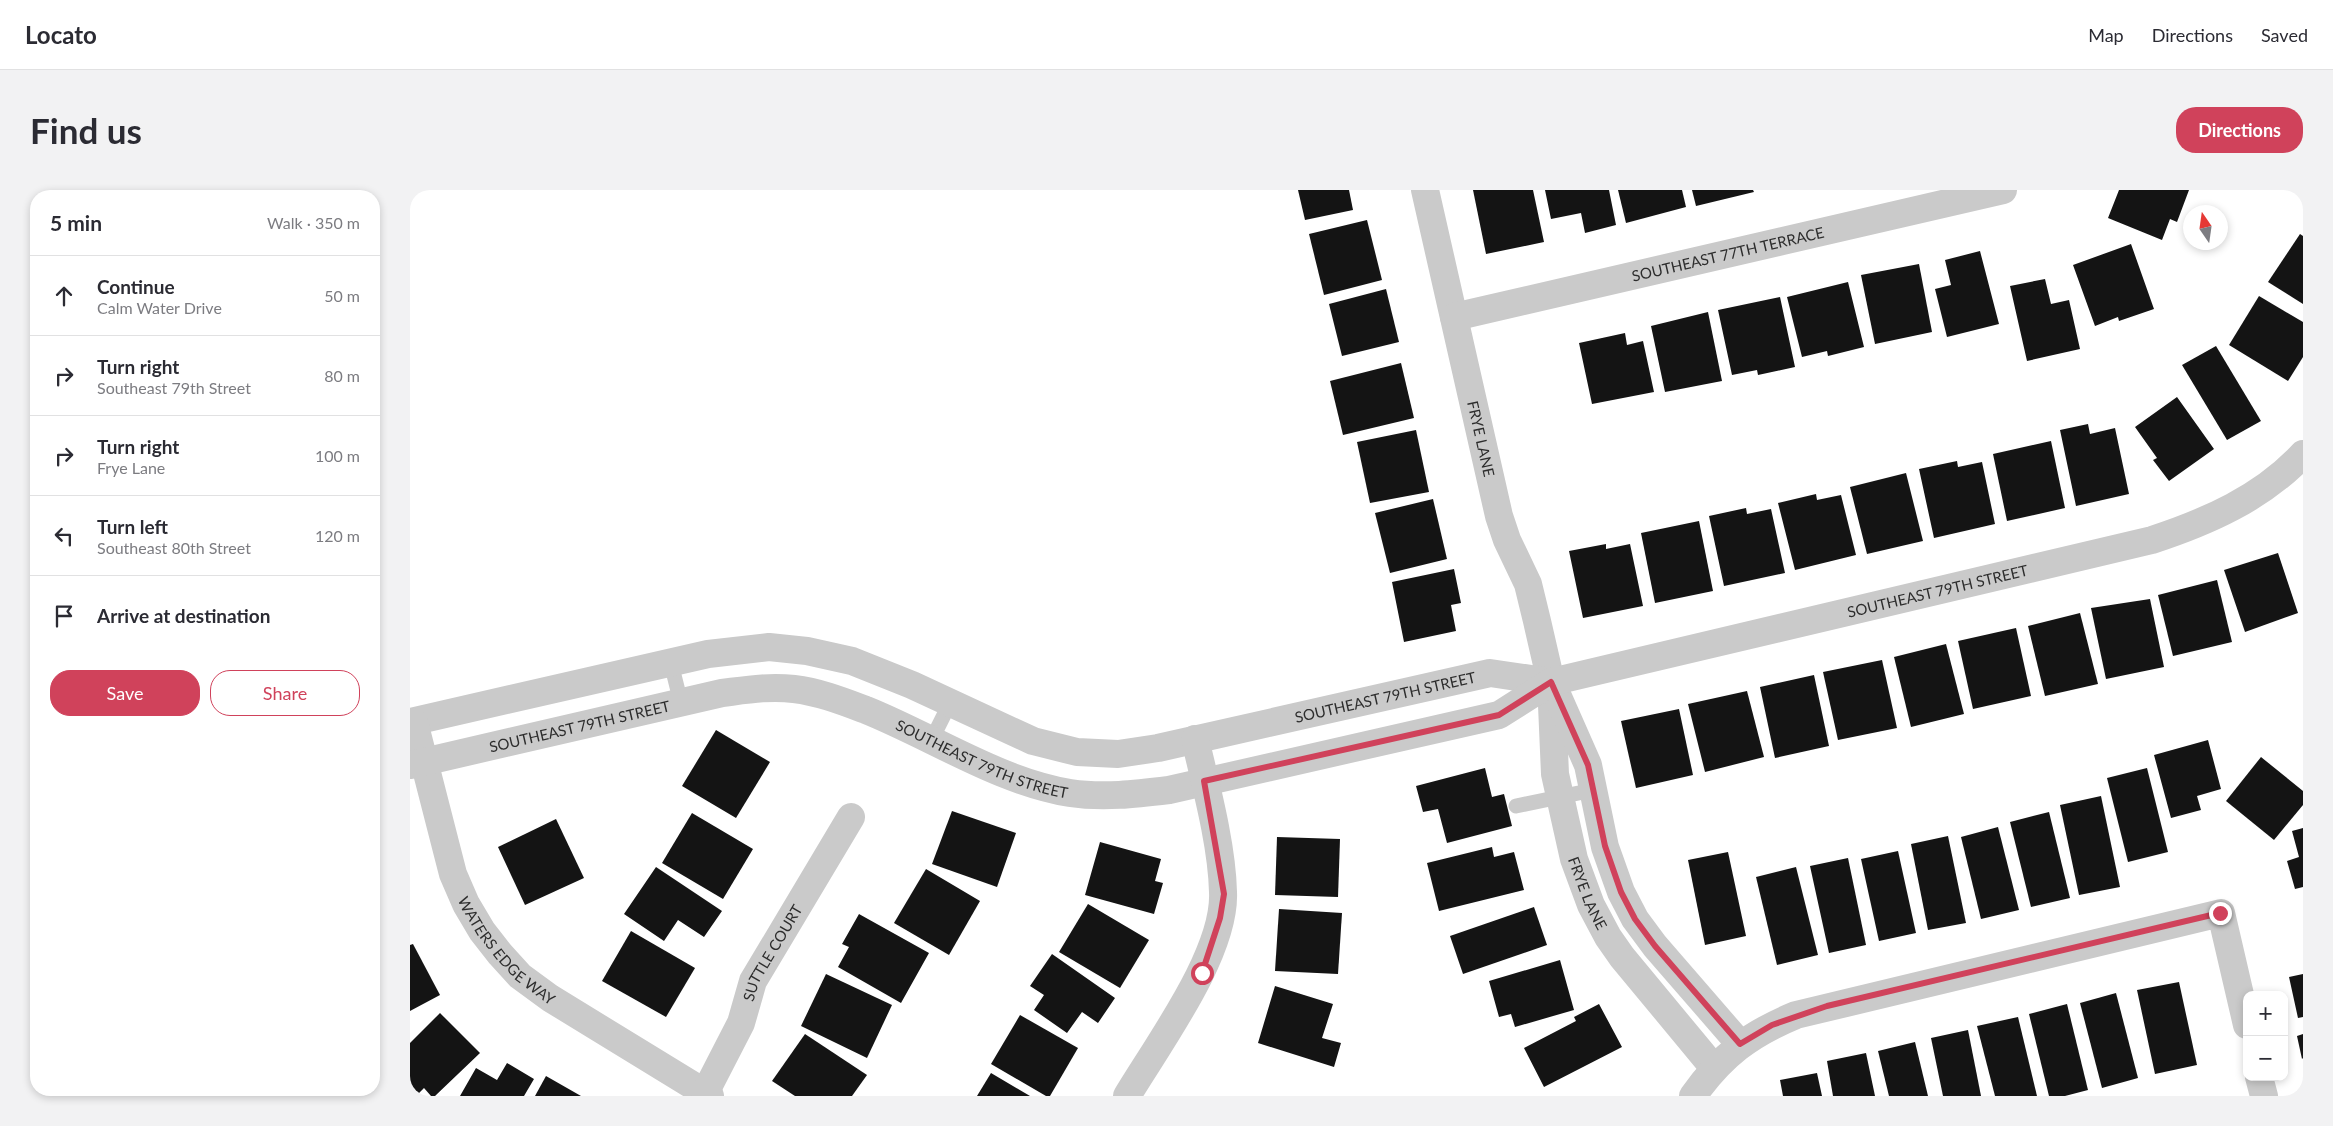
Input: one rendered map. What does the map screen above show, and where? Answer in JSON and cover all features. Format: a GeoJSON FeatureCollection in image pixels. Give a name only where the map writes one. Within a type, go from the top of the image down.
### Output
{"type":"FeatureCollection","features":[{"type":"Feature","properties":{"kind":"street","name":"FRYE LANE"},"geometry":{"type":"LineString","coordinates":[[1425,190],[1499,516],[1507,540],[1528,584],[1551,682],[1555,774],[1574,858],[1591,905],[1608,937],[1634,973],[1714,1068]]}},
{"type":"Feature","properties":{"kind":"street","name":"SOUTHEAST 77TH TERRACE"},"geometry":{"type":"LineString","coordinates":[[1454,317],[2003,190]]}},
{"type":"Feature","properties":{"kind":"street","name":"SOUTHEAST 79TH STREET"},"geometry":{"type":"LineString","coordinates":[[417,763],[681,703],[756,688],[793,689],[831,696],[1020,779],[1070,793],[1119,795],[1169,790],[1499,715],[1551,682],[2152,540],[2193,526],[2230,509],[2265,486],[2303,454]]}},
{"type":"Feature","properties":{"kind":"street","name":"SOUTHEAST 79TH STREET"},"geometry":{"type":"LineString","coordinates":[[412,722],[733,650],[769,647],[807,651],[852,661],[1033,741],[1078,752],[1118,754],[1195,739],[1490,672],[1551,682]]}},
{"type":"Feature","properties":{"kind":"street","name":"FRYE LANE"},"geometry":{"type":"LineString","coordinates":[[1551,682],[1588,765],[1605,846],[1621,892],[1635,919],[1740,1044]]}},
{"type":"Feature","properties":{"kind":"street","name":"WATERS EDGE WAY"},"geometry":{"type":"LineString","coordinates":[[412,722],[417,763],[453,874],[466,904],[482,931],[500,954],[520,976],[550,998],[708,1095]]}},
{"type":"Feature","properties":{"kind":"street"},"geometry":{"type":"LineString","coordinates":[[1127,1096],[1202,973],[1220,918],[1224,894],[1195,739]]}},
{"type":"Feature","properties":{"kind":"street","name":"SUTTLE COURT"},"geometry":{"type":"LineString","coordinates":[[708,1095],[741,1023],[753,981],[851,817]]}},
{"type":"Feature","properties":{"kind":"street"},"geometry":{"type":"LineString","coordinates":[[1694,1096],[1714,1068],[1740,1044],[1772,1025],[1827,1006],[2220,913],[2243,1008]]}},
{"type":"Feature","properties":{"kind":"street"},"geometry":{"type":"LineString","coordinates":[[2260,1081],[2264,1096]]}},
{"type":"Feature","properties":{"kind":"lane"},"geometry":{"type":"LineString","coordinates":[[672,663],[681,703]]}},
{"type":"Feature","properties":{"kind":"lane"},"geometry":{"type":"LineString","coordinates":[[932,739],[950,703]]}},
{"type":"Feature","properties":{"kind":"lane"},"geometry":{"type":"LineString","coordinates":[[1516,806],[1593,790]]}},
{"type":"Feature","properties":{"kind":"lane"},"geometry":{"type":"LineString","coordinates":[[1583,881],[1613,870]]}},
{"type":"Feature","properties":{"kind":"lane"},"geometry":{"type":"LineString","coordinates":[[1634,973],[1660,951]]}},
{"type":"Feature","properties":{"kind":"building"},"geometry":{"type":"Polygon","coordinates":[[[1298,190],[1349,190],[1353,210],[1305,220],[1298,190]]]}},
{"type":"Feature","properties":{"kind":"building"},"geometry":{"type":"Polygon","coordinates":[[[1473,190],[1533,190],[1544,242],[1486,254],[1473,190]]]}},
{"type":"Feature","properties":{"kind":"building"},"geometry":{"type":"Polygon","coordinates":[[[1545,190],[1609,190],[1616,225],[1585,233],[1581,213],[1551,219],[1545,190]]]}},
{"type":"Feature","properties":{"kind":"building"},"geometry":{"type":"Polygon","coordinates":[[[1618,190],[1682,190],[1686,207],[1626,223],[1618,190]]]}},
{"type":"Feature","properties":{"kind":"building"},"geometry":{"type":"Polygon","coordinates":[[[1692,190],[1753,190],[1754,192],[1696,206],[1692,190]]]}},
{"type":"Feature","properties":{"kind":"building"},"geometry":{"type":"Polygon","coordinates":[[[2119,190],[2189,190],[2177,222],[2170,219],[2162,240],[2108,218],[2119,190]]]}},
{"type":"Feature","properties":{"kind":"building"},"geometry":{"type":"Polygon","coordinates":[[[1367,220],[1382,280],[1324,295],[1309,234],[1367,220]]]}},
{"type":"Feature","properties":{"kind":"building"},"geometry":{"type":"Polygon","coordinates":[[[2300,234],[2303,236],[2303,304],[2268,282],[2300,234]]]}},
{"type":"Feature","properties":{"kind":"building"},"geometry":{"type":"Polygon","coordinates":[[[2131,244],[2154,309],[2119,321],[2118,317],[2095,326],[2073,265],[2131,244]]]}},
{"type":"Feature","properties":{"kind":"building"},"geometry":{"type":"Polygon","coordinates":[[[1980,251],[1999,324],[1947,337],[1935,289],[1951,285],[1945,260],[1980,251]]]}},
{"type":"Feature","properties":{"kind":"building"},"geometry":{"type":"Polygon","coordinates":[[[1919,264],[1932,332],[1875,344],[1861,275],[1919,264]]]}},
{"type":"Feature","properties":{"kind":"building"},"geometry":{"type":"Polygon","coordinates":[[[2045,279],[2051,304],[2069,300],[2080,349],[2027,361],[2010,286],[2045,279]]]}},
{"type":"Feature","properties":{"kind":"building"},"geometry":{"type":"Polygon","coordinates":[[[1848,282],[1864,347],[1828,356],[1827,351],[1802,357],[1787,297],[1848,282]]]}},
{"type":"Feature","properties":{"kind":"building"},"geometry":{"type":"Polygon","coordinates":[[[1386,289],[1399,342],[1342,356],[1329,304],[1386,289]]]}},
{"type":"Feature","properties":{"kind":"building"},"geometry":{"type":"Polygon","coordinates":[[[2259,296],[2303,322],[2303,357],[2288,381],[2229,345],[2259,296]]]}},
{"type":"Feature","properties":{"kind":"building"},"geometry":{"type":"Polygon","coordinates":[[[1780,297],[1795,367],[1758,375],[1757,370],[1732,375],[1718,310],[1780,297]]]}},
{"type":"Feature","properties":{"kind":"building"},"geometry":{"type":"Polygon","coordinates":[[[1708,312],[1722,381],[1665,392],[1651,326],[1708,312]]]}},
{"type":"Feature","properties":{"kind":"building"},"geometry":{"type":"Polygon","coordinates":[[[1625,333],[1627,345],[1643,341],[1654,392],[1592,404],[1579,343],[1625,333]]]}},
{"type":"Feature","properties":{"kind":"building"},"geometry":{"type":"Polygon","coordinates":[[[2216,346],[2261,421],[2227,440],[2182,365],[2216,346]]]}},
{"type":"Feature","properties":{"kind":"building"},"geometry":{"type":"Polygon","coordinates":[[[1401,363],[1414,418],[1343,435],[1330,381],[1401,363]]]}},
{"type":"Feature","properties":{"kind":"building"},"geometry":{"type":"Polygon","coordinates":[[[2177,397],[2214,449],[2169,481],[2153,460],[2157,458],[2135,427],[2177,397]]]}},
{"type":"Feature","properties":{"kind":"building"},"geometry":{"type":"Polygon","coordinates":[[[2088,424],[2090,434],[2115,428],[2129,494],[2076,506],[2060,430],[2088,424]]]}},
{"type":"Feature","properties":{"kind":"building"},"geometry":{"type":"Polygon","coordinates":[[[1416,430],[1429,492],[1370,503],[1357,442],[1416,430]]]}},
{"type":"Feature","properties":{"kind":"building"},"geometry":{"type":"Polygon","coordinates":[[[2051,441],[2065,508],[2007,521],[1993,454],[2051,441]]]}},
{"type":"Feature","properties":{"kind":"building"},"geometry":{"type":"Polygon","coordinates":[[[1957,461],[1958,467],[1982,462],[1995,524],[1934,538],[1919,469],[1957,461]]]}},
{"type":"Feature","properties":{"kind":"building"},"geometry":{"type":"Polygon","coordinates":[[[1906,473],[1923,541],[1867,554],[1850,487],[1906,473]]]}},
{"type":"Feature","properties":{"kind":"building"},"geometry":{"type":"Polygon","coordinates":[[[1816,494],[1817,500],[1841,495],[1856,555],[1795,570],[1778,503],[1816,494]]]}},
{"type":"Feature","properties":{"kind":"building"},"geometry":{"type":"Polygon","coordinates":[[[1433,499],[1447,559],[1390,573],[1375,513],[1433,499]]]}},
{"type":"Feature","properties":{"kind":"building"},"geometry":{"type":"Polygon","coordinates":[[[1746,508],[1747,514],[1771,509],[1785,573],[1724,586],[1709,516],[1746,508]]]}},
{"type":"Feature","properties":{"kind":"building"},"geometry":{"type":"Polygon","coordinates":[[[1699,521],[1713,591],[1655,603],[1641,533],[1699,521]]]}},
{"type":"Feature","properties":{"kind":"building"},"geometry":{"type":"Polygon","coordinates":[[[1606,544],[1606,549],[1630,544],[1643,606],[1583,618],[1569,551],[1606,544]]]}},
{"type":"Feature","properties":{"kind":"building"},"geometry":{"type":"Polygon","coordinates":[[[2278,553],[2298,613],[2245,632],[2224,570],[2278,553]]]}},
{"type":"Feature","properties":{"kind":"building"},"geometry":{"type":"Polygon","coordinates":[[[1454,569],[1461,603],[1451,605],[1456,631],[1404,642],[1392,582],[1454,569]]]}},
{"type":"Feature","properties":{"kind":"building"},"geometry":{"type":"Polygon","coordinates":[[[2217,580],[2232,642],[2173,656],[2158,595],[2217,580]]]}},
{"type":"Feature","properties":{"kind":"building"},"geometry":{"type":"Polygon","coordinates":[[[2150,599],[2164,667],[2106,679],[2091,608],[2150,599]]]}},
{"type":"Feature","properties":{"kind":"building"},"geometry":{"type":"Polygon","coordinates":[[[2080,613],[2098,684],[2045,696],[2028,626],[2080,613]]]}},
{"type":"Feature","properties":{"kind":"building"},"geometry":{"type":"Polygon","coordinates":[[[2016,628],[2031,696],[1973,709],[1958,641],[2016,628]]]}},
{"type":"Feature","properties":{"kind":"building"},"geometry":{"type":"Polygon","coordinates":[[[1946,644],[1964,714],[1911,727],[1894,657],[1946,644]]]}},
{"type":"Feature","properties":{"kind":"building"},"geometry":{"type":"Polygon","coordinates":[[[1882,660],[1897,728],[1838,740],[1823,672],[1882,660]]]}},
{"type":"Feature","properties":{"kind":"building"},"geometry":{"type":"Polygon","coordinates":[[[1814,675],[1829,746],[1775,758],[1760,687],[1814,675]]]}},
{"type":"Feature","properties":{"kind":"building"},"geometry":{"type":"Polygon","coordinates":[[[1747,691],[1764,757],[1705,772],[1688,704],[1747,691]]]}},
{"type":"Feature","properties":{"kind":"building"},"geometry":{"type":"Polygon","coordinates":[[[1679,709],[1693,775],[1636,788],[1621,721],[1679,709]]]}},
{"type":"Feature","properties":{"kind":"building"},"geometry":{"type":"Polygon","coordinates":[[[716,730],[770,762],[736,818],[682,786],[716,730]]]}},
{"type":"Feature","properties":{"kind":"building"},"geometry":{"type":"Polygon","coordinates":[[[2208,740],[2221,789],[2197,796],[2201,810],[2171,818],[2154,755],[2208,740]]]}},
{"type":"Feature","properties":{"kind":"building"},"geometry":{"type":"Polygon","coordinates":[[[2261,757],[2303,791],[2303,805],[2274,840],[2226,801],[2261,757]]]}},
{"type":"Feature","properties":{"kind":"building"},"geometry":{"type":"Polygon","coordinates":[[[1485,768],[1492,797],[1504,794],[1512,826],[1447,843],[1438,809],[1423,812],[1416,786],[1485,768]]]}},
{"type":"Feature","properties":{"kind":"building"},"geometry":{"type":"Polygon","coordinates":[[[2147,768],[2168,852],[2128,862],[2107,778],[2147,768]]]}},
{"type":"Feature","properties":{"kind":"building"},"geometry":{"type":"Polygon","coordinates":[[[2101,796],[2120,887],[2079,895],[2060,805],[2101,796]]]}},
{"type":"Feature","properties":{"kind":"building"},"geometry":{"type":"Polygon","coordinates":[[[952,811],[1016,833],[997,887],[932,864],[952,811]]]}},
{"type":"Feature","properties":{"kind":"building"},"geometry":{"type":"Polygon","coordinates":[[[2049,812],[2070,898],[2031,907],[2010,822],[2049,812]]]}},
{"type":"Feature","properties":{"kind":"building"},"geometry":{"type":"Polygon","coordinates":[[[692,813],[753,849],[723,899],[662,863],[692,813]]]}},
{"type":"Feature","properties":{"kind":"building"},"geometry":{"type":"Polygon","coordinates":[[[556,819],[584,878],[525,905],[498,847],[556,819]]]}},
{"type":"Feature","properties":{"kind":"building"},"geometry":{"type":"Polygon","coordinates":[[[1998,827],[2019,910],[1981,919],[1961,837],[1998,827]]]}},
{"type":"Feature","properties":{"kind":"building"},"geometry":{"type":"Polygon","coordinates":[[[2303,828],[2303,887],[2295,889],[2287,861],[2299,857],[2292,831],[2303,828]]]}},
{"type":"Feature","properties":{"kind":"building"},"geometry":{"type":"Polygon","coordinates":[[[1948,836],[1966,923],[1928,930],[1911,844],[1948,836]]]}},
{"type":"Feature","properties":{"kind":"building"},"geometry":{"type":"Polygon","coordinates":[[[1277,837],[1340,839],[1338,897],[1275,895],[1277,837]]]}},
{"type":"Feature","properties":{"kind":"building"},"geometry":{"type":"Polygon","coordinates":[[[1100,842],[1161,859],[1155,881],[1163,883],[1154,914],[1085,895],[1100,842]]]}},
{"type":"Feature","properties":{"kind":"building"},"geometry":{"type":"Polygon","coordinates":[[[1492,847],[1494,857],[1514,852],[1524,890],[1439,911],[1427,863],[1492,847]]]}},
{"type":"Feature","properties":{"kind":"building"},"geometry":{"type":"Polygon","coordinates":[[[1898,851],[1916,933],[1879,941],[1861,859],[1898,851]]]}},
{"type":"Feature","properties":{"kind":"building"},"geometry":{"type":"Polygon","coordinates":[[[1728,852],[1746,936],[1705,945],[1688,860],[1728,852]]]}},
{"type":"Feature","properties":{"kind":"building"},"geometry":{"type":"Polygon","coordinates":[[[1848,858],[1866,945],[1829,953],[1810,866],[1848,858]]]}},
{"type":"Feature","properties":{"kind":"building"},"geometry":{"type":"Polygon","coordinates":[[[656,867],[722,911],[704,937],[678,920],[664,941],[624,914],[656,867]]]}},
{"type":"Feature","properties":{"kind":"building"},"geometry":{"type":"Polygon","coordinates":[[[1796,867],[1818,955],[1777,965],[1756,877],[1796,867]]]}},
{"type":"Feature","properties":{"kind":"building"},"geometry":{"type":"Polygon","coordinates":[[[926,869],[980,901],[949,955],[894,923],[926,869]]]}},
{"type":"Feature","properties":{"kind":"building"},"geometry":{"type":"Polygon","coordinates":[[[1088,904],[1149,940],[1120,988],[1059,952],[1088,904]]]}},
{"type":"Feature","properties":{"kind":"building"},"geometry":{"type":"Polygon","coordinates":[[[1534,907],[1547,945],[1463,974],[1450,936],[1534,907]]]}},
{"type":"Feature","properties":{"kind":"building"},"geometry":{"type":"Polygon","coordinates":[[[1279,909],[1342,913],[1338,974],[1275,971],[1279,909]]]}},
{"type":"Feature","properties":{"kind":"building"},"geometry":{"type":"Polygon","coordinates":[[[859,914],[929,953],[901,1003],[838,967],[849,947],[842,944],[859,914]]]}},
{"type":"Feature","properties":{"kind":"building"},"geometry":{"type":"Polygon","coordinates":[[[631,931],[695,968],[666,1017],[602,981],[631,931]]]}},
{"type":"Feature","properties":{"kind":"building"},"geometry":{"type":"Polygon","coordinates":[[[413,944],[440,995],[410,1011],[410,945],[413,944]]]}},
{"type":"Feature","properties":{"kind":"building"},"geometry":{"type":"Polygon","coordinates":[[[1052,954],[1115,998],[1098,1023],[1082,1012],[1067,1033],[1034,1010],[1044,995],[1030,986],[1052,954]]]}},
{"type":"Feature","properties":{"kind":"building"},"geometry":{"type":"Polygon","coordinates":[[[1560,960],[1574,1010],[1515,1027],[1511,1014],[1499,1017],[1489,981],[1560,960]]]}},
{"type":"Feature","properties":{"kind":"building"},"geometry":{"type":"Polygon","coordinates":[[[826,974],[892,1005],[867,1058],[801,1026],[826,974]]]}},
{"type":"Feature","properties":{"kind":"building"},"geometry":{"type":"Polygon","coordinates":[[[2303,974],[2303,1017],[2298,1018],[2289,977],[2303,974]]]}},
{"type":"Feature","properties":{"kind":"building"},"geometry":{"type":"Polygon","coordinates":[[[2179,982],[2197,1065],[2155,1074],[2137,990],[2179,982]]]}},
{"type":"Feature","properties":{"kind":"building"},"geometry":{"type":"Polygon","coordinates":[[[1275,986],[1333,1004],[1322,1038],[1341,1043],[1334,1067],[1258,1043],[1275,986]]]}},
{"type":"Feature","properties":{"kind":"building"},"geometry":{"type":"Polygon","coordinates":[[[2116,993],[2138,1078],[2102,1088],[2080,1003],[2116,993]]]}},
{"type":"Feature","properties":{"kind":"building"},"geometry":{"type":"Polygon","coordinates":[[[1599,1004],[1622,1047],[1544,1087],[1524,1048],[1576,1021],[1574,1017],[1599,1004]]]}},
{"type":"Feature","properties":{"kind":"building"},"geometry":{"type":"Polygon","coordinates":[[[2067,1004],[2088,1090],[2065,1096],[2049,1096],[2029,1014],[2067,1004]]]}},
{"type":"Feature","properties":{"kind":"building"},"geometry":{"type":"Polygon","coordinates":[[[440,1013],[480,1053],[435,1096],[431,1096],[424,1088],[418,1094],[410,1086],[410,1043],[440,1013]]]}},
{"type":"Feature","properties":{"kind":"building"},"geometry":{"type":"Polygon","coordinates":[[[1020,1015],[1078,1048],[1050,1096],[1046,1096],[991,1064],[1020,1015]]]}},
{"type":"Feature","properties":{"kind":"building"},"geometry":{"type":"Polygon","coordinates":[[[2018,1017],[2037,1096],[1995,1096],[1977,1026],[2018,1017]]]}},
{"type":"Feature","properties":{"kind":"building"},"geometry":{"type":"Polygon","coordinates":[[[1968,1030],[1981,1096],[1943,1096],[1931,1038],[1968,1030]]]}},
{"type":"Feature","properties":{"kind":"building"},"geometry":{"type":"Polygon","coordinates":[[[805,1034],[867,1075],[852,1096],[795,1096],[772,1081],[805,1034]]]}},
{"type":"Feature","properties":{"kind":"building"},"geometry":{"type":"Polygon","coordinates":[[[2303,1034],[2303,1058],[2302,1059],[2297,1036],[2303,1034]]]}},
{"type":"Feature","properties":{"kind":"building"},"geometry":{"type":"Polygon","coordinates":[[[1915,1042],[1928,1096],[1889,1096],[1878,1051],[1915,1042]]]}},
{"type":"Feature","properties":{"kind":"building"},"geometry":{"type":"Polygon","coordinates":[[[1866,1053],[1875,1096],[1833,1096],[1827,1061],[1866,1053]]]}},
{"type":"Feature","properties":{"kind":"building"},"geometry":{"type":"Polygon","coordinates":[[[507,1063],[534,1079],[524,1096],[460,1096],[476,1068],[497,1080],[507,1063]]]}},
{"type":"Feature","properties":{"kind":"building"},"geometry":{"type":"Polygon","coordinates":[[[991,1073],[1030,1096],[977,1096],[991,1073]]]}},
{"type":"Feature","properties":{"kind":"building"},"geometry":{"type":"Polygon","coordinates":[[[1817,1073],[1822,1096],[1783,1096],[1780,1080],[1817,1073]]]}},
{"type":"Feature","properties":{"kind":"building"},"geometry":{"type":"Polygon","coordinates":[[[546,1076],[581,1096],[535,1096],[546,1076]]]}},
{"type":"Feature","properties":{"kind":"route"},"geometry":{"type":"LineString","coordinates":[[1202,973],[1213,944],[1224,894],[1204,781],[1499,715],[1551,682],[1588,765],[1605,846],[1621,892],[1635,919],[1655,946],[1740,1044],[1772,1025],[1796,1015],[1827,1006],[2220,913]]}}]}
